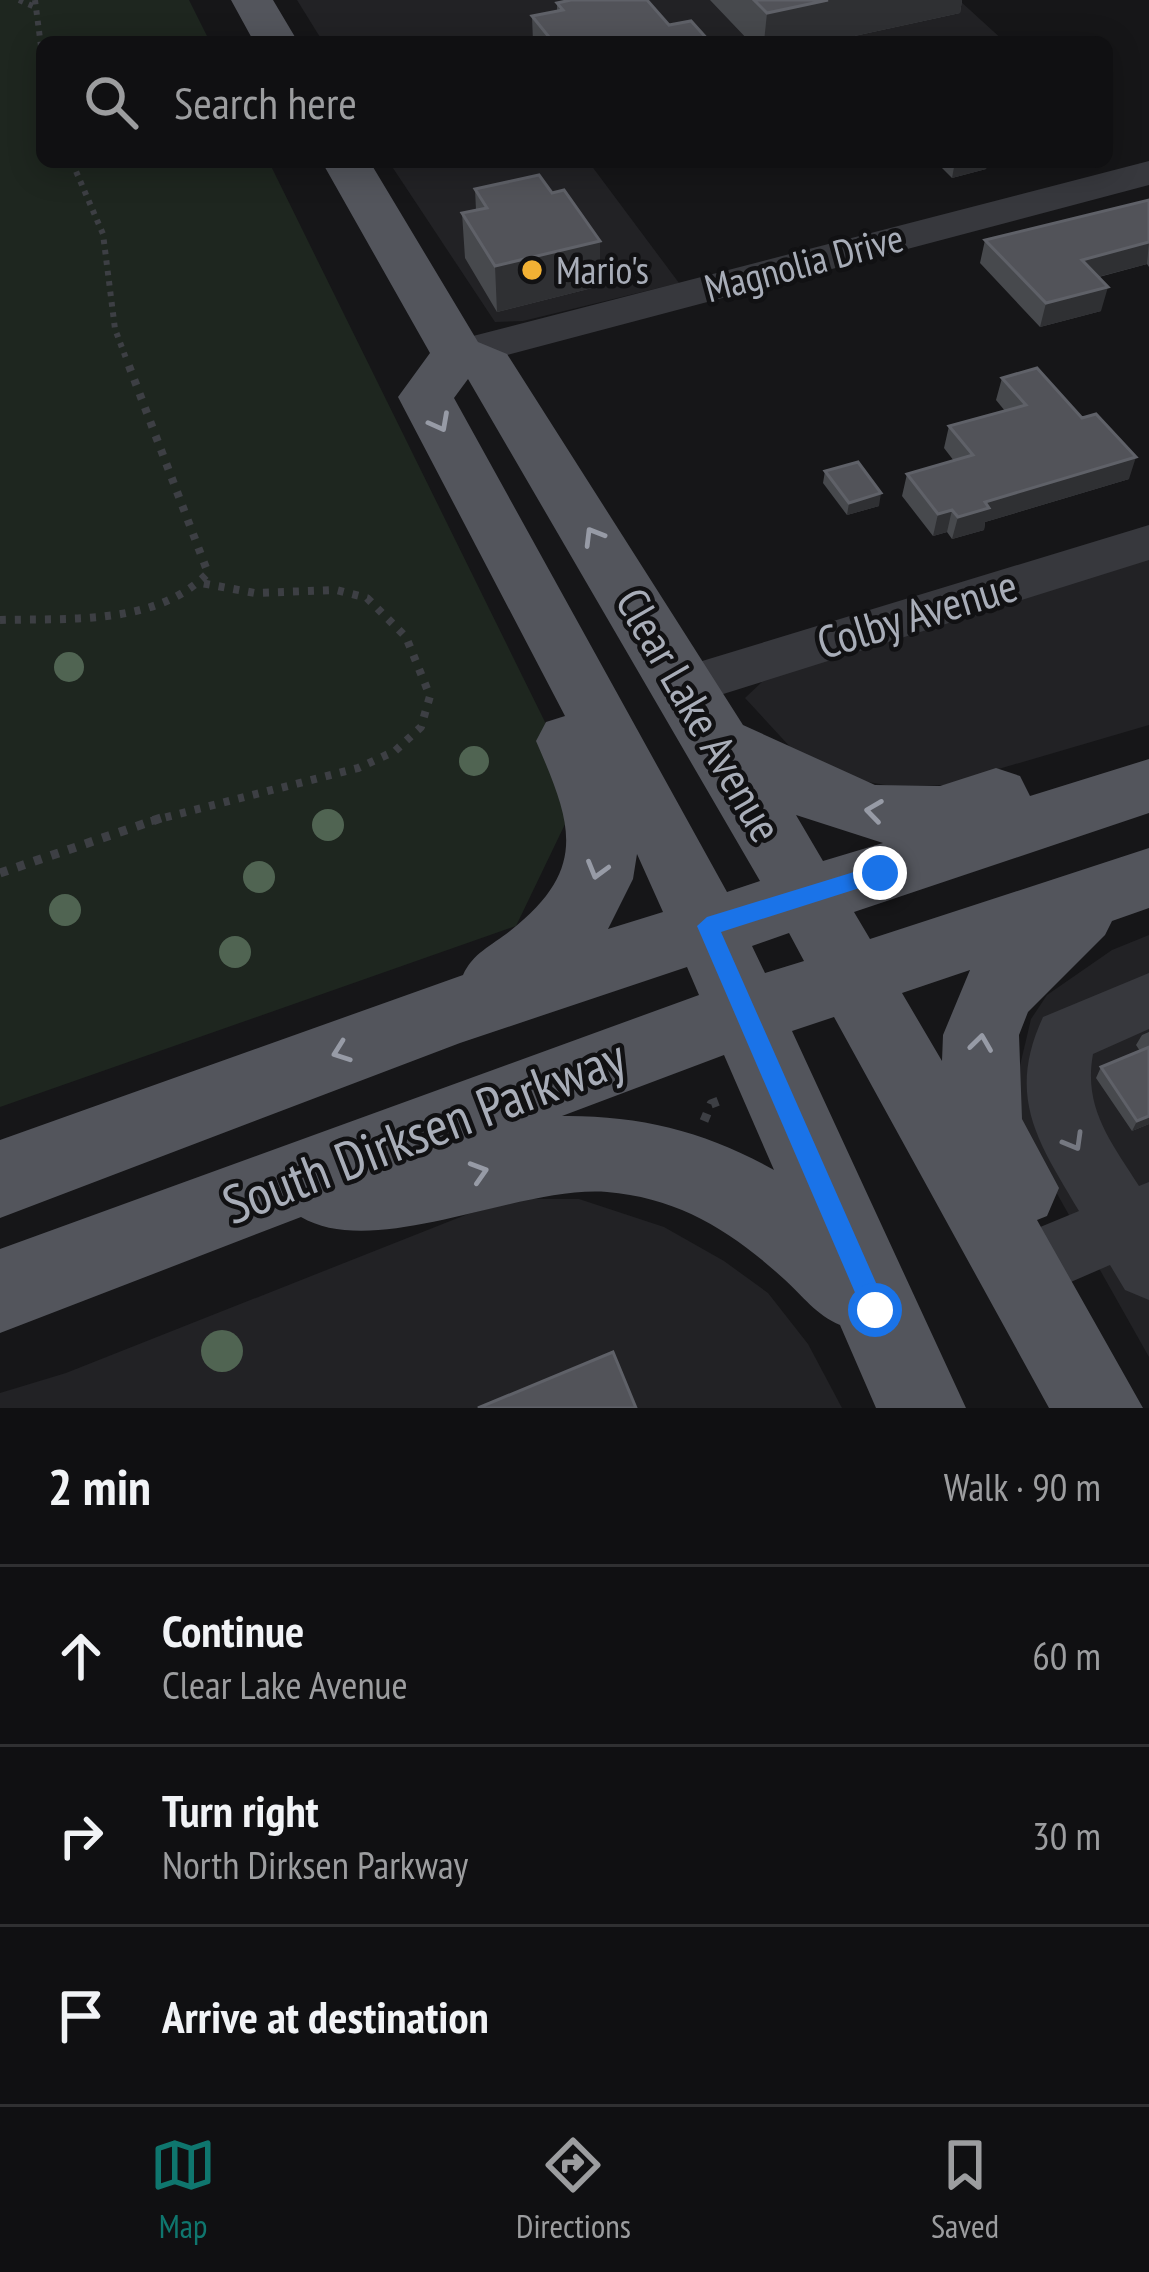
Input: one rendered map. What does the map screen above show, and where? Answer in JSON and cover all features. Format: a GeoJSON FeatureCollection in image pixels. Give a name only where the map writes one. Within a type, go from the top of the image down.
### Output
{"type":"FeatureCollection","features":[{"type":"Feature","properties":{"kind":"main road"},"geometry":{"type":"LineString","coordinates":[[252,0],[273,36]]}},
{"type":"Feature","properties":{"kind":"main road","name":"Clear Lake Avenue"},"geometry":{"type":"LineString","coordinates":[[350,168],[458,353],[488,366],[685,686],[1098,1408]]}},
{"type":"Feature","properties":{"kind":"main road","name":"Clear Lake Avenue"},"geometry":{"type":"LineString","coordinates":[[458,353],[426,397],[707,926],[741,1013],[921,1408]]}},
{"type":"Feature","properties":{"kind":"main road"},"geometry":{"type":"LineString","coordinates":[[452,1012],[552,943],[598,879],[606,831],[598,797],[462,530],[479,498]]}},
{"type":"Feature","properties":{"kind":"main road"},"geometry":{"type":"LineString","coordinates":[[719,744],[825,799],[871,812],[932,816],[1149,750]]}},
{"type":"Feature","properties":{"kind":"main road","name":"South Dirksen Parkway"},"geometry":{"type":"LineString","coordinates":[[0,1179],[452,1012],[1149,786]]}},
{"type":"Feature","properties":{"kind":"main road"},"geometry":{"type":"LineString","coordinates":[[1124,887],[997,993],[981,1035],[982,1126],[1120,1240],[1149,1408]]}},
{"type":"Feature","properties":{"kind":"main road","name":"South Dirksen Parkway"},"geometry":{"type":"LineString","coordinates":[[0,1291],[741,1013],[1124,887]]}},
{"type":"Feature","properties":{"kind":"main road"},"geometry":{"type":"LineString","coordinates":[[238,1202],[468,1177],[555,1154],[670,1163],[724,1181],[771,1212],[875,1310]]}},
{"type":"Feature","properties":{"kind":"street","name":"Magnolia Drive"},"geometry":{"type":"LineString","coordinates":[[458,353],[1149,173]]}},
{"type":"Feature","properties":{"kind":"street","name":"Colby Avenue"},"geometry":{"type":"LineString","coordinates":[[685,686],[1149,542]]}},
{"type":"Feature","properties":{"kind":"street"},"geometry":{"type":"LineString","coordinates":[[1120,1240],[1063,1123],[1056,1081],[1065,1037],[1149,1000]]}},
{"type":"Feature","properties":{"kind":"path"},"geometry":{"type":"LineString","coordinates":[[19,0],[35,3],[40,36]]}},
{"type":"Feature","properties":{"kind":"path"},"geometry":{"type":"LineString","coordinates":[[0,620],[144,608],[179,600],[208,573],[115,329],[103,234],[75,168]]}},
{"type":"Feature","properties":{"kind":"path"},"geometry":{"type":"LineString","coordinates":[[0,873],[233,796],[337,778],[400,747],[422,724],[430,698],[428,676],[385,607],[339,591],[239,593],[201,583]]}},
{"type":"Feature","properties":{"kind":"path"},"geometry":{"type":"LineString","coordinates":[[704,1121],[711,1104],[726,1098]]}},
{"type":"Feature","properties":{"kind":"shaded area"},"geometry":{"type":"Polygon","coordinates":[[[0,0],[189,0],[207,36],[36,36],[36,168],[272,168],[580,793],[516,926],[0,1107],[0,0]]]}},
{"type":"Feature","properties":{"kind":"shaded area"},"geometry":{"type":"Polygon","coordinates":[[[297,0],[959,0],[998,36],[319,36],[297,0]]]}},
{"type":"Feature","properties":{"kind":"shaded area"},"geometry":{"type":"Polygon","coordinates":[[[393,168],[593,168],[679,283],[523,321],[495,322],[393,168]]]}},
{"type":"Feature","properties":{"kind":"shaded area"},"geometry":{"type":"Polygon","coordinates":[[[1149,554],[1149,725],[944,785],[891,786],[857,780],[793,750],[745,698],[764,680],[1149,554]]]}},
{"type":"Feature","properties":{"kind":"shaded area"},"geometry":{"type":"Polygon","coordinates":[[[1149,935],[1149,1357],[1029,1144],[1018,1106],[1018,1074],[1031,1019],[1047,995],[1112,950],[1149,935]]]}},
{"type":"Feature","properties":{"kind":"shaded area"},"geometry":{"type":"Polygon","coordinates":[[[527,1199],[579,1199],[664,1227],[724,1261],[768,1293],[808,1344],[842,1408],[0,1408],[0,1393],[66,1373],[468,1214],[527,1199]]]}},
{"type":"Feature","properties":{"kind":"building"},"geometry":{"type":"Polygon","coordinates":[[[647,0],[669,25],[691,21],[705,36],[548,36],[532,16],[563,10],[557,3],[647,0]]]}},
{"type":"Feature","properties":{"kind":"building"},"geometry":{"type":"Polygon","coordinates":[[[754,0],[828,0],[767,13],[754,0]]]}},
{"type":"Feature","properties":{"kind":"building"},"geometry":{"type":"Polygon","coordinates":[[[539,175],[552,193],[564,190],[600,241],[495,266],[462,213],[487,208],[475,189],[539,175]]]}},
{"type":"Feature","properties":{"kind":"building"},"geometry":{"type":"Polygon","coordinates":[[[1149,200],[1149,242],[1082,260],[1108,287],[1046,303],[985,240],[1149,200]]]}},
{"type":"Feature","properties":{"kind":"building"},"geometry":{"type":"Polygon","coordinates":[[[1037,368],[1082,418],[1096,414],[1136,457],[985,502],[989,508],[958,517],[952,510],[938,514],[907,474],[973,455],[949,426],[1026,405],[1002,378],[1037,368]]]}},
{"type":"Feature","properties":{"kind":"building"},"geometry":{"type":"Polygon","coordinates":[[[858,462],[881,493],[849,503],[825,471],[858,462]]]}},
{"type":"Feature","properties":{"kind":"building"},"geometry":{"type":"Polygon","coordinates":[[[1149,1047],[1149,1116],[1137,1121],[1101,1067],[1149,1047]]]}},
{"type":"Feature","properties":{"kind":"building"},"geometry":{"type":"Polygon","coordinates":[[[613,1352],[636,1408],[478,1408],[613,1352]]]}},
{"type":"Feature","properties":{"kind":"place","name":"Mario's"},"geometry":{"type":"Point","coordinates":[532,270]}},
{"type":"Feature","properties":{"kind":"route"},"geometry":{"type":"LineString","coordinates":[[875,1310],[741,1013],[707,926],[880,873]]}}]}
